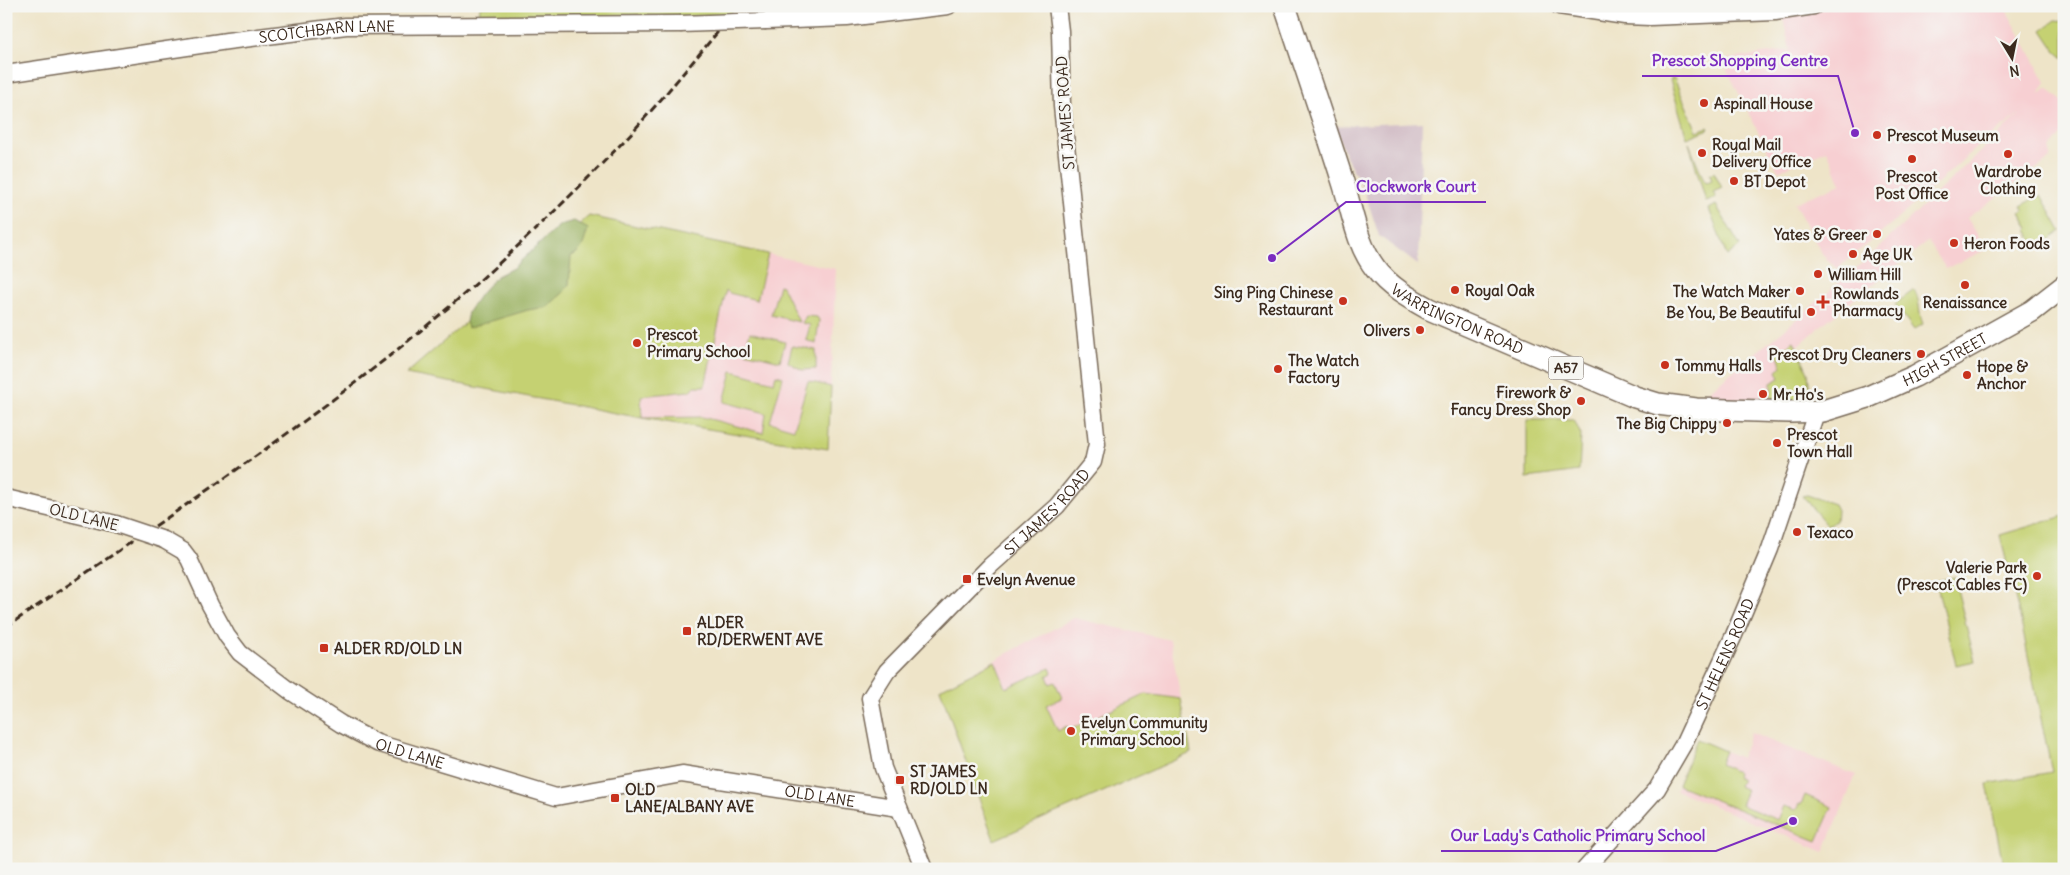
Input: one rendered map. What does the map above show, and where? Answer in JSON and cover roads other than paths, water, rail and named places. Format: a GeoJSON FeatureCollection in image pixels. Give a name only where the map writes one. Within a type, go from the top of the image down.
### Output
{"type":"FeatureCollection","features":[{"type":"Feature","properties":{"kind":"highway","name":"WARRINGTON ROAD"},"geometry":{"type":"LineString","coordinates":[[1285,6],[1365,253],[1376,270],[1405,296],[1452,319],[1626,393],[1658,404],[1696,409],[1816,413]]}},
{"type":"Feature","properties":{"kind":"highway","name":"HIGH STREET"},"geometry":{"type":"LineString","coordinates":[[1816,413],[1868,397],[1915,376],[2032,311],[2064,286]]}},
{"type":"Feature","properties":{"kind":"street","name":"SCOTCHBARN LANE"},"geometry":{"type":"LineString","coordinates":[[6,74],[227,41],[346,26],[680,24],[847,18],[948,6]]}},
{"type":"Feature","properties":{"kind":"street","name":"ST JAMES' ROAD"},"geometry":{"type":"LineString","coordinates":[[924,869],[883,768],[870,698],[887,671],[990,566],[1057,506],[1088,469],[1096,454],[1096,434],[1062,106],[1057,6]]}},
{"type":"Feature","properties":{"kind":"street"},"geometry":{"type":"LineString","coordinates":[[1559,6],[1625,16],[1650,17],[1775,12],[1814,6]]}},
{"type":"Feature","properties":{"kind":"street","name":"ST HELENS ROAD"},"geometry":{"type":"LineString","coordinates":[[1586,869],[1656,789],[1687,737],[1770,549],[1816,413]]}},
{"type":"Feature","properties":{"kind":"street","name":"OLD LANE"},"geometry":{"type":"LineString","coordinates":[[6,498],[116,524],[164,540],[183,551],[189,559],[210,605],[227,636],[240,653],[290,691],[341,724],[377,742],[556,797],[682,774],[899,808]]}},
{"type":"Feature","properties":{"kind":"railway"},"geometry":{"type":"LineString","coordinates":[[6,627],[313,415],[430,323],[522,242],[607,159],[653,109],[740,6]]}},
{"type":"Feature","properties":{"kind":"place","name":"Aspinall House"},"geometry":{"type":"Point","coordinates":[1704,103]}},
{"type":"Feature","properties":{"kind":"place","name":"Prescot Shopping Centre"},"geometry":{"type":"Point","coordinates":[1855,133]}},
{"type":"Feature","properties":{"kind":"place","name":"Prescot Museum"},"geometry":{"type":"Point","coordinates":[1877,135]}},
{"type":"Feature","properties":{"kind":"place","name":"Royal Mail Delivery Office"},"geometry":{"type":"Point","coordinates":[1702,153]}},
{"type":"Feature","properties":{"kind":"place","name":"Wardrobe Clothing"},"geometry":{"type":"Point","coordinates":[2008,154]}},
{"type":"Feature","properties":{"kind":"place","name":"Prescot Post Office"},"geometry":{"type":"Point","coordinates":[1912,159]}},
{"type":"Feature","properties":{"kind":"place","name":"BT Depot"},"geometry":{"type":"Point","coordinates":[1734,181]}},
{"type":"Feature","properties":{"kind":"place","name":"Yates & Greer"},"geometry":{"type":"Point","coordinates":[1877,234]}},
{"type":"Feature","properties":{"kind":"place","name":"Heron Foods"},"geometry":{"type":"Point","coordinates":[1954,243]}},
{"type":"Feature","properties":{"kind":"place","name":"Age UK"},"geometry":{"type":"Point","coordinates":[1853,254]}},
{"type":"Feature","properties":{"kind":"place","name":"Clockwork Court"},"geometry":{"type":"Point","coordinates":[1272,258]}},
{"type":"Feature","properties":{"kind":"place","name":"William Hill"},"geometry":{"type":"Point","coordinates":[1818,274]}},
{"type":"Feature","properties":{"kind":"place","name":"Renaissance"},"geometry":{"type":"Point","coordinates":[1965,285]}},
{"type":"Feature","properties":{"kind":"place","name":"Royal Oak"},"geometry":{"type":"Point","coordinates":[1455,290]}},
{"type":"Feature","properties":{"kind":"place","name":"The Watch Maker"},"geometry":{"type":"Point","coordinates":[1800,291]}},
{"type":"Feature","properties":{"kind":"place","name":"Sing Ping Chinese Restaurant"},"geometry":{"type":"Point","coordinates":[1343,301]}},
{"type":"Feature","properties":{"kind":"place","name":"Rowlands Pharmacy"},"geometry":{"type":"Point","coordinates":[1823,302]}},
{"type":"Feature","properties":{"kind":"place","name":"Be You, Be Beautiful"},"geometry":{"type":"Point","coordinates":[1811,312]}},
{"type":"Feature","properties":{"kind":"place","name":"Olivers"},"geometry":{"type":"Point","coordinates":[1420,330]}},
{"type":"Feature","properties":{"kind":"place","name":"Prescot Primary School"},"geometry":{"type":"Point","coordinates":[637,343]}},
{"type":"Feature","properties":{"kind":"place","name":"Prescot Dry Cleaners"},"geometry":{"type":"Point","coordinates":[1921,354]}},
{"type":"Feature","properties":{"kind":"place","name":"Tommy Halls"},"geometry":{"type":"Point","coordinates":[1665,365]}},
{"type":"Feature","properties":{"kind":"place","name":"The Watch Factory"},"geometry":{"type":"Point","coordinates":[1278,369]}},
{"type":"Feature","properties":{"kind":"place","name":"Hope & Anchor"},"geometry":{"type":"Point","coordinates":[1967,375]}},
{"type":"Feature","properties":{"kind":"place","name":"Mr Ho's"},"geometry":{"type":"Point","coordinates":[1763,394]}},
{"type":"Feature","properties":{"kind":"place","name":"Firework & Fancy Dress Shop"},"geometry":{"type":"Point","coordinates":[1581,401]}},
{"type":"Feature","properties":{"kind":"place","name":"The Big Chippy"},"geometry":{"type":"Point","coordinates":[1727,423]}},
{"type":"Feature","properties":{"kind":"place","name":"Prescot Town Hall"},"geometry":{"type":"Point","coordinates":[1777,443]}},
{"type":"Feature","properties":{"kind":"place","name":"Texaco"},"geometry":{"type":"Point","coordinates":[1797,532]}},
{"type":"Feature","properties":{"kind":"place","name":"Valerie Park (Prescot Cables FC)"},"geometry":{"type":"Point","coordinates":[2037,576]}},
{"type":"Feature","properties":{"kind":"place","name":"Evelyn Avenue"},"geometry":{"type":"Point","coordinates":[967,579]}},
{"type":"Feature","properties":{"kind":"place","name":"ALDER RD/DERWENT AVE"},"geometry":{"type":"Point","coordinates":[687,631]}},
{"type":"Feature","properties":{"kind":"place","name":"ALDER RD/OLD LN"},"geometry":{"type":"Point","coordinates":[324,648]}},
{"type":"Feature","properties":{"kind":"place","name":"Evelyn Community Primary School"},"geometry":{"type":"Point","coordinates":[1071,731]}},
{"type":"Feature","properties":{"kind":"place","name":"ST JAMES RD/OLD LN"},"geometry":{"type":"Point","coordinates":[900,780]}},
{"type":"Feature","properties":{"kind":"place","name":"OLD LANE/ALBANY AVE"},"geometry":{"type":"Point","coordinates":[615,798]}},
{"type":"Feature","properties":{"kind":"place","name":"Our Lady's Catholic Primary School"},"geometry":{"type":"Point","coordinates":[1793,821]}}]}
